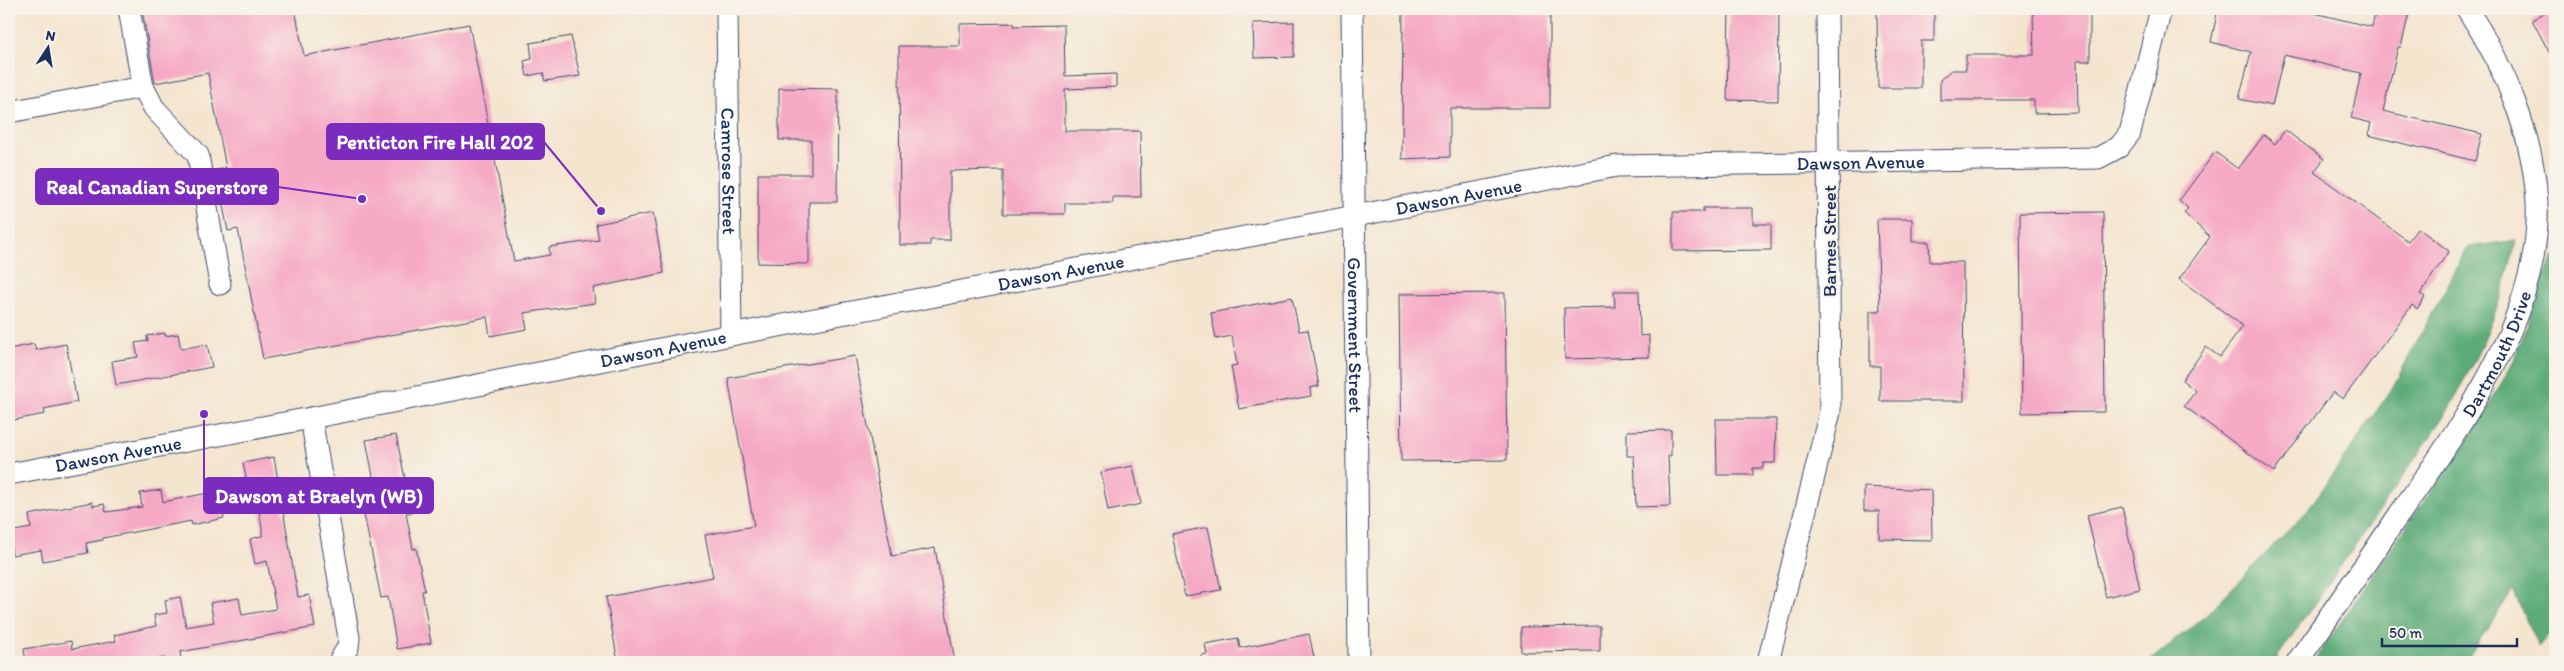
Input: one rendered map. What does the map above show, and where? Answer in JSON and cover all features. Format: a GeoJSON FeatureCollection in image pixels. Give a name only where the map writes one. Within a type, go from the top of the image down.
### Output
{"type":"FeatureCollection","features":[{"type":"Feature","properties":{"kind":"street"},"geometry":{"type":"LineString","coordinates":[[129,9],[143,87],[154,108],[198,155],[220,284]]}},
{"type":"Feature","properties":{"kind":"street","name":"Camrose Street"},"geometry":{"type":"LineString","coordinates":[[727,9],[731,335]]}},
{"type":"Feature","properties":{"kind":"street","name":"Government Street"},"geometry":{"type":"LineString","coordinates":[[1352,9],[1359,662]]}},
{"type":"Feature","properties":{"kind":"street","name":"Barnes Street"},"geometry":{"type":"LineString","coordinates":[[1768,662],[1830,412],[1827,9]]}},
{"type":"Feature","properties":{"kind":"street","name":"Dawson Avenue"},"geometry":{"type":"LineString","coordinates":[[9,474],[311,418],[731,335],[1617,166],[2085,160],[2098,158],[2119,147],[2130,133],[2161,9]]}},
{"type":"Feature","properties":{"kind":"street","name":"Dartmouth Drive"},"geometry":{"type":"LineString","coordinates":[[2297,662],[2443,452],[2479,395],[2508,335],[2529,272],[2536,226],[2534,167],[2525,133],[2508,88],[2467,9]]}},
{"type":"Feature","properties":{"kind":"street"},"geometry":{"type":"LineString","coordinates":[[9,109],[143,87]]}},
{"type":"Feature","properties":{"kind":"street"},"geometry":{"type":"LineString","coordinates":[[311,418],[349,638],[348,647],[339,662]]}},
{"type":"Feature","properties":{"kind":"green space"},"geometry":{"type":"Polygon","coordinates":[[[2516,240],[2503,288],[2488,332],[2468,374],[2444,417],[2274,662],[2148,662],[2206,615],[2308,510],[2391,390],[2468,247],[2516,240]]]}},
{"type":"Feature","properties":{"kind":"green space"},"geometry":{"type":"Polygon","coordinates":[[[2555,255],[2555,628],[2538,647],[2513,590],[2465,662],[2313,662],[2488,408],[2514,360],[2539,289],[2538,286],[2555,255]]]}},
{"type":"Feature","properties":{"kind":"building"},"geometry":{"type":"Polygon","coordinates":[[[142,9],[295,9],[304,56],[469,24],[514,261],[550,255],[549,247],[599,240],[596,224],[653,213],[664,273],[593,288],[595,303],[524,313],[527,329],[490,336],[487,317],[263,359],[238,229],[228,231],[216,170],[226,168],[208,73],[155,83],[142,9]]]}},
{"type":"Feature","properties":{"kind":"building"},"geometry":{"type":"Polygon","coordinates":[[[1403,9],[1550,9],[1550,108],[1450,108],[1450,157],[1402,159],[1403,9]]]}},
{"type":"Feature","properties":{"kind":"building"},"geometry":{"type":"Polygon","coordinates":[[[1729,9],[1779,9],[1778,101],[1727,100],[1729,9]]]}},
{"type":"Feature","properties":{"kind":"building"},"geometry":{"type":"Polygon","coordinates":[[[1877,9],[1921,9],[1921,11],[1934,11],[1934,41],[1921,41],[1921,88],[1878,88],[1877,9]]]}},
{"type":"Feature","properties":{"kind":"building"},"geometry":{"type":"Polygon","coordinates":[[[2033,9],[2090,9],[2090,61],[2077,61],[2078,112],[2034,113],[2034,100],[1940,100],[1940,80],[1951,70],[1966,70],[1966,55],[2034,55],[2033,9]]]}},
{"type":"Feature","properties":{"kind":"building"},"geometry":{"type":"Polygon","coordinates":[[[2218,9],[2315,9],[2314,13],[2372,27],[2376,9],[2410,9],[2401,47],[2398,47],[2383,111],[2482,134],[2475,161],[2368,135],[2371,123],[2351,118],[2361,73],[2284,55],[2272,106],[2239,99],[2251,52],[2211,42],[2218,9]]]}},
{"type":"Feature","properties":{"kind":"building"},"geometry":{"type":"Polygon","coordinates":[[[2551,9],[2555,9],[2555,63],[2532,20],[2551,9]]]}},
{"type":"Feature","properties":{"kind":"building"},"geometry":{"type":"Polygon","coordinates":[[[1294,22],[1294,57],[1254,58],[1253,23],[1294,22]]]}},
{"type":"Feature","properties":{"kind":"building"},"geometry":{"type":"Polygon","coordinates":[[[1014,23],[1014,26],[1064,25],[1065,76],[1116,74],[1116,87],[1065,89],[1065,131],[1140,131],[1141,197],[1113,197],[1113,203],[1065,203],[1065,214],[1003,214],[1003,170],[950,171],[950,240],[930,240],[930,245],[900,245],[899,46],[960,46],[960,24],[1014,23]]]}},
{"type":"Feature","properties":{"kind":"building"},"geometry":{"type":"Polygon","coordinates":[[[571,36],[580,76],[545,81],[543,73],[527,76],[524,61],[532,59],[530,43],[571,36]]]}},
{"type":"Feature","properties":{"kind":"building"},"geometry":{"type":"Polygon","coordinates":[[[779,88],[838,89],[837,202],[809,202],[809,264],[758,263],[758,174],[811,174],[811,140],[779,140],[779,88]]]}},
{"type":"Feature","properties":{"kind":"building"},"geometry":{"type":"Polygon","coordinates":[[[2285,130],[2324,159],[2314,172],[2408,241],[2418,228],[2449,251],[2420,294],[2425,297],[2417,309],[2412,305],[2343,399],[2333,392],[2274,472],[2184,406],[2196,391],[2182,380],[2206,347],[2220,357],[2243,326],[2179,279],[2210,237],[2184,213],[2188,208],[2179,201],[2215,152],[2238,169],[2264,135],[2275,144],[2285,130]]]}},
{"type":"Feature","properties":{"kind":"building"},"geometry":{"type":"Polygon","coordinates":[[[1703,208],[1753,208],[1753,224],[1771,224],[1771,250],[1673,251],[1673,212],[1703,212],[1703,208]]]}},
{"type":"Feature","properties":{"kind":"building"},"geometry":{"type":"Polygon","coordinates":[[[2103,212],[2105,412],[2022,413],[2020,213],[2103,212]]]}},
{"type":"Feature","properties":{"kind":"building"},"geometry":{"type":"Polygon","coordinates":[[[1877,219],[1912,219],[1912,242],[1929,242],[1930,262],[1963,262],[1964,401],[1880,401],[1880,366],[1870,366],[1870,311],[1880,311],[1877,219]]]}},
{"type":"Feature","properties":{"kind":"building"},"geometry":{"type":"Polygon","coordinates":[[[1614,291],[1639,291],[1640,336],[1649,335],[1649,357],[1565,359],[1564,308],[1615,307],[1614,291]]]}},
{"type":"Feature","properties":{"kind":"building"},"geometry":{"type":"Polygon","coordinates":[[[1505,293],[1507,460],[1401,461],[1399,294],[1505,293]]]}},
{"type":"Feature","properties":{"kind":"building"},"geometry":{"type":"Polygon","coordinates":[[[1292,297],[1299,331],[1308,330],[1319,386],[1310,388],[1311,396],[1239,409],[1231,366],[1237,365],[1232,336],[1216,339],[1211,313],[1292,297]]]}},
{"type":"Feature","properties":{"kind":"building"},"geometry":{"type":"Polygon","coordinates":[[[165,333],[165,336],[178,334],[181,349],[207,344],[212,367],[116,385],[112,361],[138,357],[135,343],[148,341],[147,336],[165,333]]]}},
{"type":"Feature","properties":{"kind":"building"},"geometry":{"type":"Polygon","coordinates":[[[34,344],[36,350],[66,344],[77,402],[44,409],[45,414],[9,421],[9,349],[34,344]]]}},
{"type":"Feature","properties":{"kind":"building"},"geometry":{"type":"Polygon","coordinates":[[[855,356],[892,556],[935,548],[955,662],[618,662],[606,597],[713,577],[705,535],[754,526],[728,378],[855,356]]]}},
{"type":"Feature","properties":{"kind":"building"},"geometry":{"type":"Polygon","coordinates":[[[1716,419],[1776,419],[1775,463],[1763,463],[1763,468],[1753,468],[1753,475],[1717,475],[1716,419]]]}},
{"type":"Feature","properties":{"kind":"building"},"geometry":{"type":"Polygon","coordinates":[[[1671,430],[1671,456],[1668,456],[1670,506],[1636,507],[1634,456],[1627,456],[1627,431],[1671,430]]]}},
{"type":"Feature","properties":{"kind":"building"},"geometry":{"type":"Polygon","coordinates":[[[396,435],[412,513],[406,513],[413,549],[416,548],[425,591],[422,591],[431,643],[397,649],[388,597],[381,598],[361,500],[377,497],[366,440],[396,435]]]}},
{"type":"Feature","properties":{"kind":"building"},"geometry":{"type":"Polygon","coordinates":[[[274,457],[298,597],[309,595],[315,627],[180,652],[181,658],[165,661],[164,658],[145,662],[26,662],[24,649],[71,641],[72,649],[116,641],[114,635],[156,626],[154,615],[167,613],[165,600],[180,597],[186,627],[214,622],[210,603],[239,598],[242,615],[276,609],[267,561],[255,564],[250,539],[262,536],[262,528],[255,486],[248,487],[243,463],[274,457]]]}},
{"type":"Feature","properties":{"kind":"building"},"geometry":{"type":"Polygon","coordinates":[[[1133,466],[1141,504],[1108,511],[1101,472],[1133,466]]]}},
{"type":"Feature","properties":{"kind":"building"},"geometry":{"type":"Polygon","coordinates":[[[1864,487],[1931,490],[1932,540],[1879,539],[1879,511],[1864,511],[1864,487]]]}},
{"type":"Feature","properties":{"kind":"building"},"geometry":{"type":"Polygon","coordinates":[[[161,490],[163,502],[218,491],[224,518],[192,525],[191,521],[103,538],[103,540],[86,543],[88,553],[43,561],[41,550],[12,555],[9,532],[31,528],[29,515],[92,502],[93,506],[104,504],[106,512],[142,507],[140,493],[161,490]]]}},
{"type":"Feature","properties":{"kind":"building"},"geometry":{"type":"Polygon","coordinates":[[[2122,507],[2140,589],[2106,597],[2087,515],[2122,507]]]}},
{"type":"Feature","properties":{"kind":"building"},"geometry":{"type":"Polygon","coordinates":[[[1208,527],[1221,590],[1185,596],[1172,534],[1208,527]]]}},
{"type":"Feature","properties":{"kind":"building"},"geometry":{"type":"Polygon","coordinates":[[[1600,626],[1600,651],[1521,652],[1521,627],[1600,626]]]}},
{"type":"Feature","properties":{"kind":"building"},"geometry":{"type":"Polygon","coordinates":[[[1309,634],[1315,662],[1201,662],[1201,655],[1207,654],[1205,644],[1238,638],[1240,648],[1309,634]]]}},
{"type":"Feature","properties":{"kind":"place","name":"Real Canadian Superstore"},"geometry":{"type":"Point","coordinates":[362,199]}},
{"type":"Feature","properties":{"kind":"place","name":"Penticton Fire Hall 202"},"geometry":{"type":"Point","coordinates":[601,211]}},
{"type":"Feature","properties":{"kind":"place","name":"Dawson at Braelyn (WB)"},"geometry":{"type":"Point","coordinates":[204,414]}}]}
